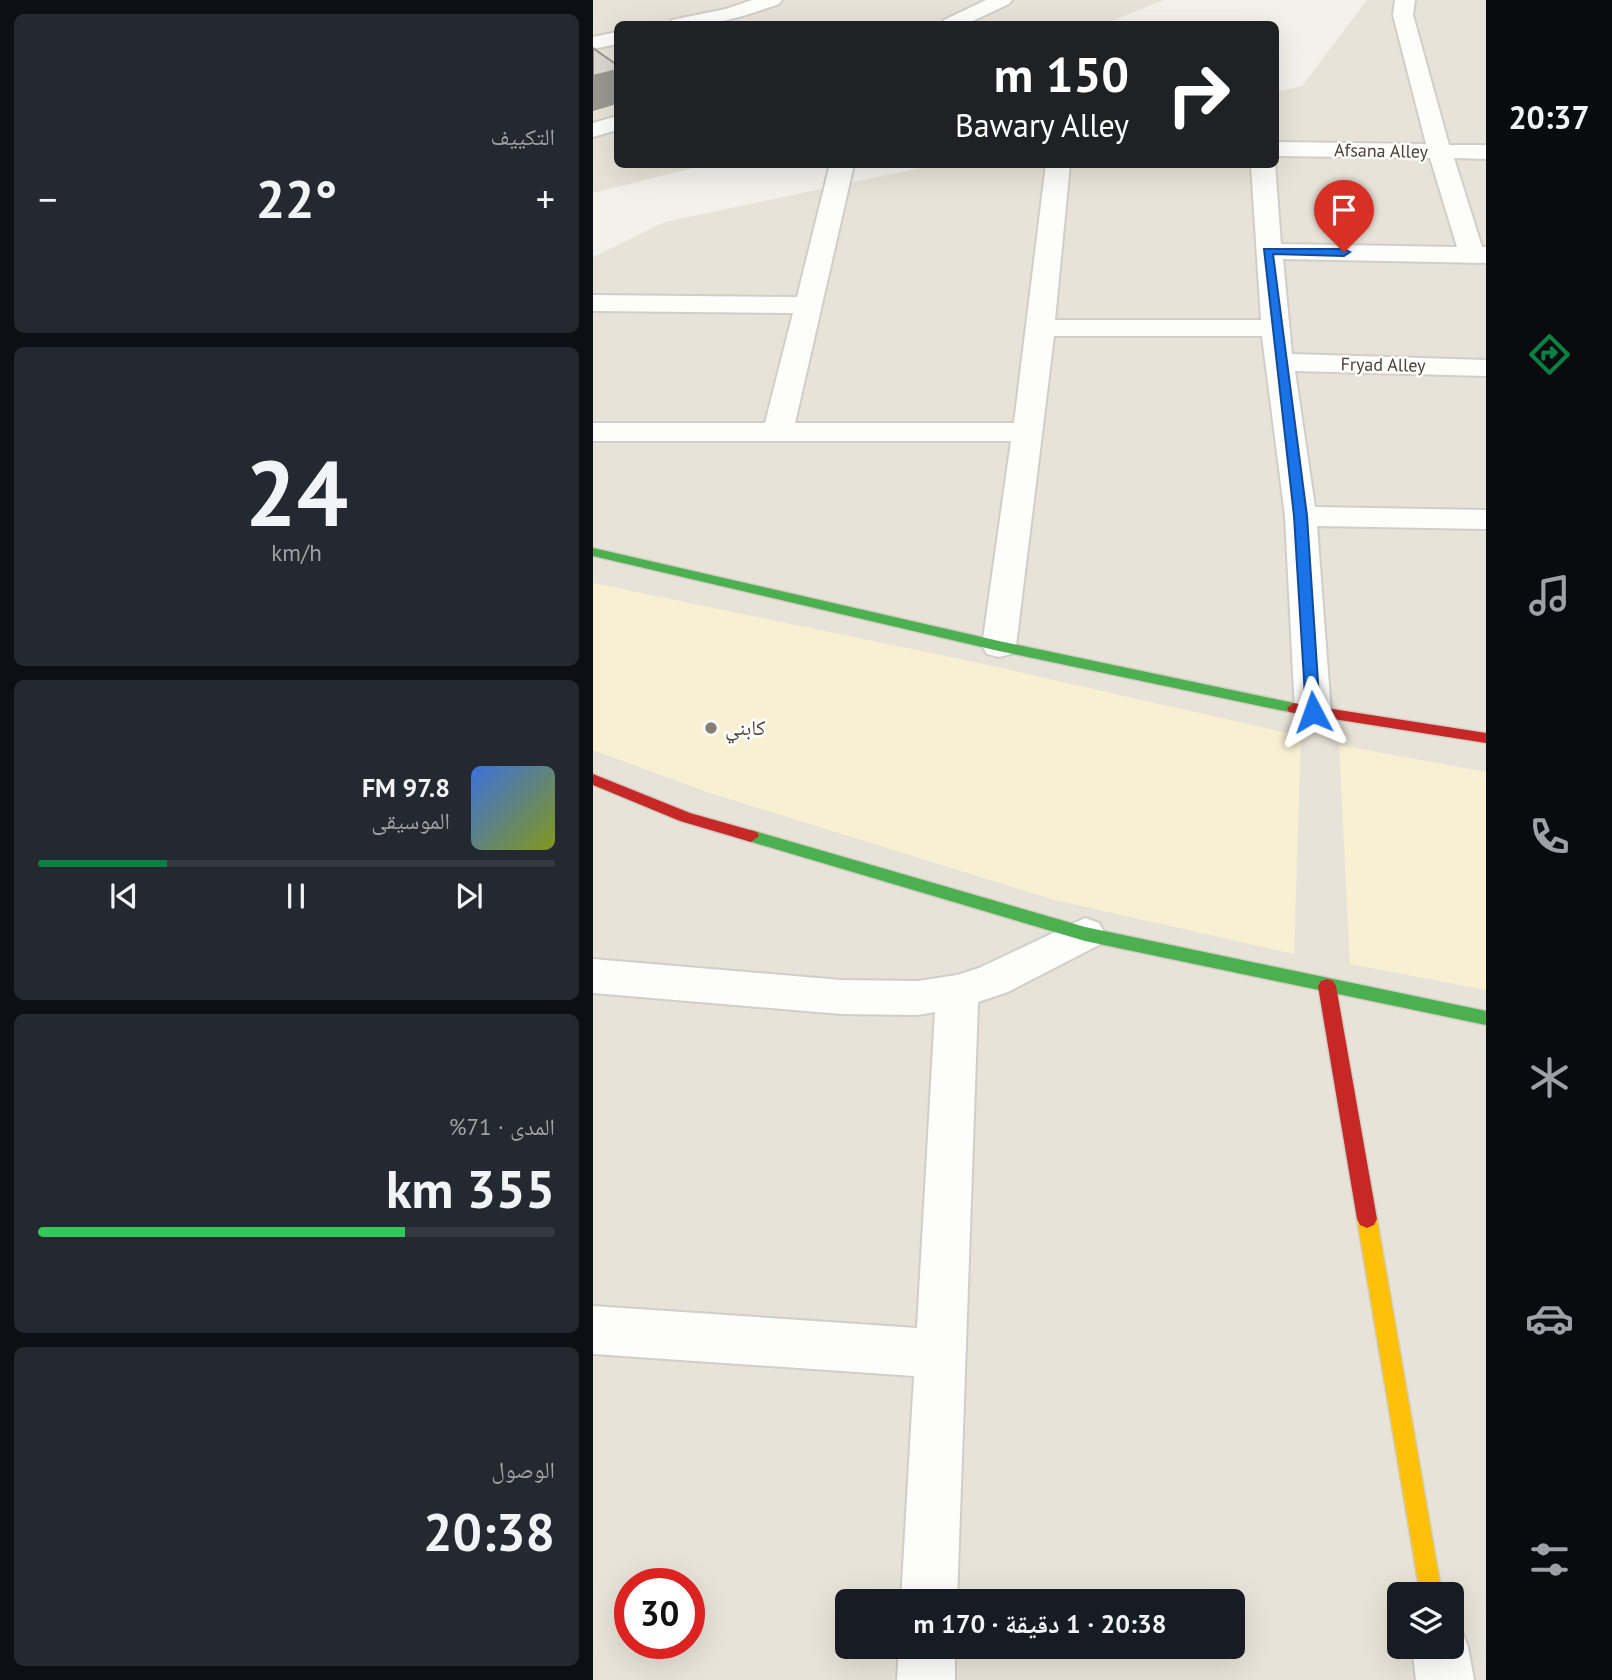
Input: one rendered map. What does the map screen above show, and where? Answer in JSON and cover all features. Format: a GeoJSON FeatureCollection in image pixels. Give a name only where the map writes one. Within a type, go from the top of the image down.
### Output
{"type":"FeatureCollection","features":[{"type":"Feature","properties":{"kind":"street"},"geometry":{"type":"LineString","coordinates":[[694,21],[730,14],[772,0]]}},
{"type":"Feature","properties":{"kind":"street"},"geometry":{"type":"LineString","coordinates":[[957,21],[1002,0]]}},
{"type":"Feature","properties":{"kind":"street"},"geometry":{"type":"LineString","coordinates":[[1267,251],[1479,255],[1440,152],[1403,15],[1405,0]]}},
{"type":"Feature","properties":{"kind":"street"},"geometry":{"type":"LineString","coordinates":[[593,43],[614,39]]}},
{"type":"Feature","properties":{"kind":"street"},"geometry":{"type":"LineString","coordinates":[[593,130],[614,124]]}},
{"type":"Feature","properties":{"kind":"street","name":"Afsana Alley"},"geometry":{"type":"LineString","coordinates":[[1279,149],[1486,152]]}},
{"type":"Feature","properties":{"kind":"street"},"geometry":{"type":"LineString","coordinates":[[778,432],[841,168]]}},
{"type":"Feature","properties":{"kind":"street"},"geometry":{"type":"LineString","coordinates":[[999,646],[1041,328],[1058,168]]}},
{"type":"Feature","properties":{"kind":"street"},"geometry":{"type":"LineString","coordinates":[[1263,168],[1267,251],[1275,328],[1301,516],[1313,712]]}},
{"type":"Feature","properties":{"kind":"street"},"geometry":{"type":"LineString","coordinates":[[593,303],[808,304]]}},
{"type":"Feature","properties":{"kind":"street"},"geometry":{"type":"LineString","coordinates":[[1041,328],[1275,328]]}},
{"type":"Feature","properties":{"kind":"street","name":"Fryad Alley"},"geometry":{"type":"LineString","coordinates":[[1280,362],[1486,368]]}},
{"type":"Feature","properties":{"kind":"street"},"geometry":{"type":"LineString","coordinates":[[593,432],[1026,432]]}},
{"type":"Feature","properties":{"kind":"street"},"geometry":{"type":"LineString","coordinates":[[1301,516],[1486,520]]}},
{"type":"Feature","properties":{"kind":"street"},"geometry":{"type":"LineString","coordinates":[[593,552],[999,646],[1313,712],[1486,738]]}},
{"type":"Feature","properties":{"kind":"street"},"geometry":{"type":"LineString","coordinates":[[593,779],[685,817],[1085,933],[1486,1018]]}},
{"type":"Feature","properties":{"kind":"street"},"geometry":{"type":"LineString","coordinates":[[593,976],[867,998],[918,998],[957,992],[993,980],[1085,933]]}},
{"type":"Feature","properties":{"kind":"street"},"geometry":{"type":"LineString","coordinates":[[1327,986],[1429,1582]]}},
{"type":"Feature","properties":{"kind":"street"},"geometry":{"type":"LineString","coordinates":[[930,1589],[957,992]]}},
{"type":"Feature","properties":{"kind":"street"},"geometry":{"type":"LineString","coordinates":[[593,1330],[940,1354]]}},
{"type":"Feature","properties":{"kind":"street"},"geometry":{"type":"LineString","coordinates":[[926,1680],[927,1659]]}},
{"type":"Feature","properties":{"kind":"street"},"geometry":{"type":"LineString","coordinates":[[1442,1659],[1445,1680]]}},
{"type":"Feature","properties":{"kind":"shaded area"},"geometry":{"type":"Polygon","coordinates":[[[593,0],[1164,0],[1112,21],[614,21],[614,168],[693,168],[593,193],[593,0]]]}},
{"type":"Feature","properties":{"kind":"shaded area"},"geometry":{"type":"Polygon","coordinates":[[[1367,0],[1486,0],[1486,1680],[593,1680],[593,257],[665,222],[921,168],[1279,168],[1279,91],[1302,86],[1367,0]]]}},
{"type":"Feature","properties":{"kind":"sand"},"geometry":{"type":"Polygon","coordinates":[[[593,583],[979,663],[1301,736],[1294,954],[1051,899],[707,792],[593,750],[593,583]]]}},
{"type":"Feature","properties":{"kind":"sand"},"geometry":{"type":"Polygon","coordinates":[[[1339,745],[1486,772],[1486,990],[1350,964],[1339,745]]]}},
{"type":"Feature","properties":{"kind":"building"},"geometry":{"type":"Polygon","coordinates":[[[593,48],[614,63],[614,71],[593,76],[593,48]]]}},
{"type":"Feature","properties":{"kind":"traffic: fast"},"geometry":{"type":"LineString","coordinates":[[593,552],[999,646],[1294,708]]}},
{"type":"Feature","properties":{"kind":"traffic: fast"},"geometry":{"type":"LineString","coordinates":[[751,836],[1085,934],[1486,1018]]}},
{"type":"Feature","properties":{"kind":"traffic: slow"},"geometry":{"type":"LineString","coordinates":[[1367,1219],[1429,1582]]}},
{"type":"Feature","properties":{"kind":"traffic: jam"},"geometry":{"type":"LineString","coordinates":[[1294,708],[1486,738]]}},
{"type":"Feature","properties":{"kind":"traffic: jam"},"geometry":{"type":"LineString","coordinates":[[593,779],[685,817],[751,836]]}},
{"type":"Feature","properties":{"kind":"traffic: jam"},"geometry":{"type":"LineString","coordinates":[[1327,986],[1367,1219]]}},
{"type":"Feature","properties":{"kind":"place","name":"كابني"},"geometry":{"type":"Point","coordinates":[711,728]}},
{"type":"Feature","properties":{"kind":"route"},"geometry":{"type":"LineString","coordinates":[[1313,712],[1301,516],[1267,251],[1344,252]]}}]}
